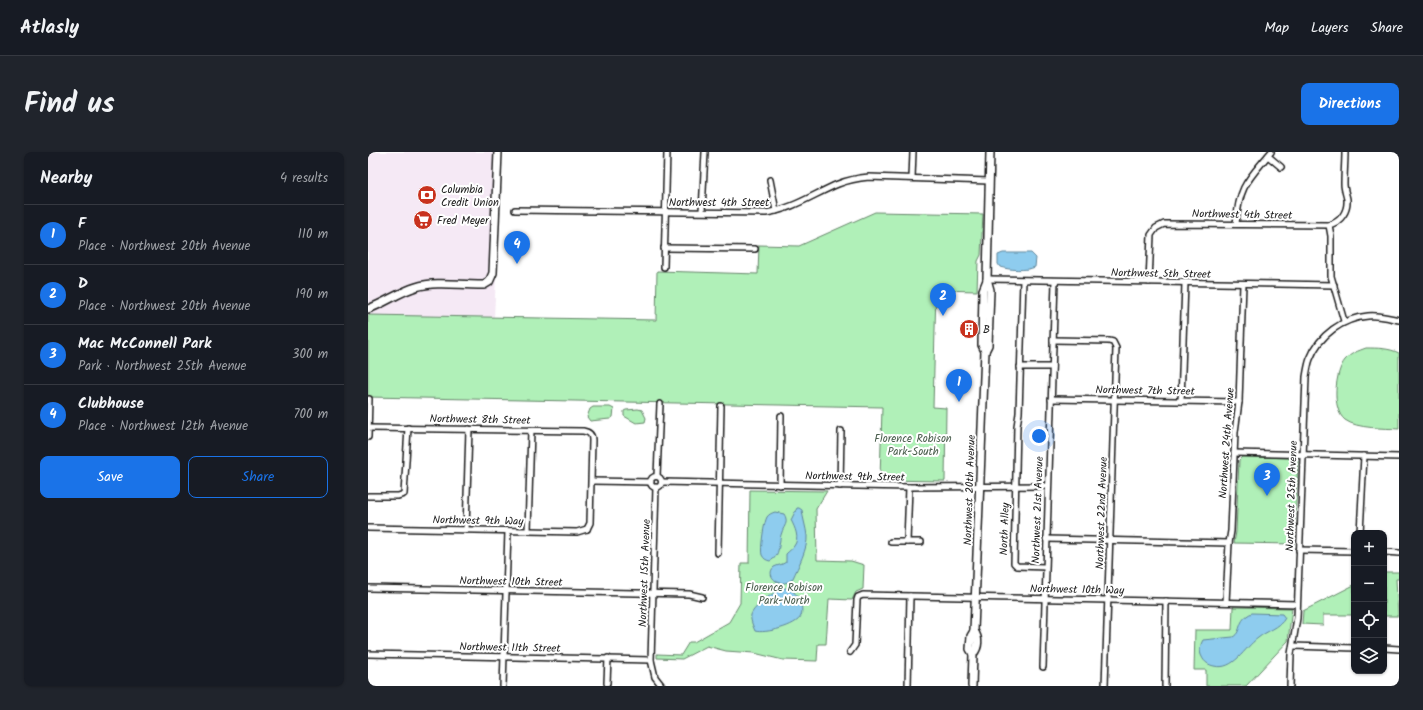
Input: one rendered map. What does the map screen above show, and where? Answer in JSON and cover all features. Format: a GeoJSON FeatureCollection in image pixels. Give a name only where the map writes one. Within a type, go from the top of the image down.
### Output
{"type":"FeatureCollection","features":[{"type":"Feature","properties":{"kind":"street"},"geometry":{"type":"LineString","coordinates":[[368,309],[398,294],[417,287],[435,284],[484,285],[492,279],[498,152]]}},
{"type":"Feature","properties":{"kind":"street"},"geometry":{"type":"LineString","coordinates":[[664,267],[667,152]]}},
{"type":"Feature","properties":{"kind":"street"},"geometry":{"type":"LineString","coordinates":[[702,211],[705,152]]}},
{"type":"Feature","properties":{"kind":"street"},"geometry":{"type":"LineString","coordinates":[[912,178],[913,152]]}},
{"type":"Feature","properties":{"kind":"street","name":"Northwest 20th Avenue"},"geometry":{"type":"LineString","coordinates":[[972,686],[973,654],[970,649],[971,636],[974,631],[976,597],[985,351],[982,345],[983,290],[987,279],[990,152]]}},
{"type":"Feature","properties":{"kind":"street"},"geometry":{"type":"LineString","coordinates":[[1346,152],[1344,186],[1347,205],[1345,212],[1340,219],[1329,225],[1331,236],[1330,267],[1344,321],[1368,316],[1399,320]]}},
{"type":"Feature","properties":{"kind":"street"},"geometry":{"type":"LineString","coordinates":[[1236,224],[1237,206],[1242,190],[1255,170],[1270,154],[1281,167]]}},
{"type":"Feature","properties":{"kind":"street","name":"Northwest 4th Street"},"geometry":{"type":"LineString","coordinates":[[514,210],[702,211],[756,213],[789,208],[839,183],[854,179],[869,177],[989,181]]}},
{"type":"Feature","properties":{"kind":"street"},"geometry":{"type":"LineString","coordinates":[[770,180],[776,211]]}},
{"type":"Feature","properties":{"kind":"street","name":"Northwest 4th Street"},"geometry":{"type":"LineString","coordinates":[[1149,282],[1150,238],[1153,231],[1160,225],[1169,223],[1329,225]]}},
{"type":"Feature","properties":{"kind":"street"},"geometry":{"type":"LineString","coordinates":[[664,248],[755,249]]}},
{"type":"Feature","properties":{"kind":"street","name":"Northwest 5th Street"},"geometry":{"type":"LineString","coordinates":[[987,279],[1334,285]]}},
{"type":"Feature","properties":{"kind":"street"},"geometry":{"type":"LineString","coordinates":[[1015,486],[1023,280]]}},
{"type":"Feature","properties":{"kind":"street","name":"Northwest 21st Avenue"},"geometry":{"type":"LineString","coordinates":[[1043,667],[1055,281]]}},
{"type":"Feature","properties":{"kind":"street"},"geometry":{"type":"LineString","coordinates":[[1180,401],[1185,283]]}},
{"type":"Feature","properties":{"kind":"street","name":"Northwest 24th Avenue"},"geometry":{"type":"LineString","coordinates":[[1226,602],[1229,543],[1231,532],[1234,453],[1239,402],[1243,284]]}},
{"type":"Feature","properties":{"kind":"street","name":"Northwest 25th Avenue"},"geometry":{"type":"LineString","coordinates":[[1290,686],[1291,654],[1297,604],[1306,377],[1310,359],[1315,348],[1324,337],[1344,321]]}},
{"type":"Feature","properties":{"kind":"street","name":"Northwest 22nd Avenue"},"geometry":{"type":"LineString","coordinates":[[1053,340],[1102,340],[1113,342],[1116,348],[1105,686]]}},
{"type":"Feature","properties":{"kind":"street"},"geometry":{"type":"LineString","coordinates":[[1020,367],[1052,368]]}},
{"type":"Feature","properties":{"kind":"street"},"geometry":{"type":"LineString","coordinates":[[368,437],[369,399]]}},
{"type":"Feature","properties":{"kind":"street","name":"Northwest 7th Street"},"geometry":{"type":"LineString","coordinates":[[1051,399],[1239,402]]}},
{"type":"Feature","properties":{"kind":"street"},"geometry":{"type":"LineString","coordinates":[[592,481],[651,482],[652,485],[656,487],[660,486],[662,482],[657,476],[660,404]]}},
{"type":"Feature","properties":{"kind":"street"},"geometry":{"type":"LineString","coordinates":[[718,554],[721,406]]}},
{"type":"Feature","properties":{"kind":"street"},"geometry":{"type":"LineString","coordinates":[[780,485],[781,416]]}},
{"type":"Feature","properties":{"kind":"street","name":"Northwest 8th Street"},"geometry":{"type":"LineString","coordinates":[[368,428],[584,431],[591,435],[592,440],[592,481]]}},
{"type":"Feature","properties":{"kind":"street"},"geometry":{"type":"LineString","coordinates":[[368,496],[398,496],[404,494],[408,428]]}},
{"type":"Feature","properties":{"kind":"street"},"geometry":{"type":"LineString","coordinates":[[466,530],[469,429]]}},
{"type":"Feature","properties":{"kind":"street"},"geometry":{"type":"LineString","coordinates":[[528,531],[531,430]]}},
{"type":"Feature","properties":{"kind":"street"},"geometry":{"type":"LineString","coordinates":[[840,486],[841,431]]}},
{"type":"Feature","properties":{"kind":"street"},"geometry":{"type":"LineString","coordinates":[[1234,453],[1399,457]]}},
{"type":"Feature","properties":{"kind":"street"},"geometry":{"type":"LineString","coordinates":[[1360,530],[1364,456]]}},
{"type":"Feature","properties":{"kind":"street"},"geometry":{"type":"LineString","coordinates":[[651,482],[653,477],[657,476]]}},
{"type":"Feature","properties":{"kind":"street","name":"Northwest 9th Way"},"geometry":{"type":"LineString","coordinates":[[368,528],[577,532],[589,530],[592,481]]}},
{"type":"Feature","properties":{"kind":"street","name":"Northwest 9th Street"},"geometry":{"type":"LineString","coordinates":[[662,482],[909,487],[1048,486]]}},
{"type":"Feature","properties":{"kind":"street","name":"North Alley"},"geometry":{"type":"LineString","coordinates":[[1015,486],[1014,563],[1017,566],[1046,567]]}},
{"type":"Feature","properties":{"kind":"street","name":"Northwest 15th Avenue"},"geometry":{"type":"LineString","coordinates":[[656,487],[651,660],[654,677],[662,686]]}},
{"type":"Feature","properties":{"kind":"street"},"geometry":{"type":"LineString","coordinates":[[907,542],[909,487]]}},
{"type":"Feature","properties":{"kind":"street"},"geometry":{"type":"LineString","coordinates":[[504,686],[508,531]]}},
{"type":"Feature","properties":{"kind":"street"},"geometry":{"type":"LineString","coordinates":[[1046,539],[1229,543]]}},
{"type":"Feature","properties":{"kind":"street"},"geometry":{"type":"LineString","coordinates":[[891,542],[921,542]]}},
{"type":"Feature","properties":{"kind":"street"},"geometry":{"type":"LineString","coordinates":[[1299,550],[1351,551]]}},
{"type":"Feature","properties":{"kind":"street"},"geometry":{"type":"LineString","coordinates":[[1387,552],[1399,553]]}},
{"type":"Feature","properties":{"kind":"street","name":"Northwest 10th Street"},"geometry":{"type":"LineString","coordinates":[[368,588],[689,594],[702,597]]}},
{"type":"Feature","properties":{"kind":"street","name":"Northwest 10th Way"},"geometry":{"type":"LineString","coordinates":[[850,652],[855,645],[858,597],[863,594],[1297,604]]}},
{"type":"Feature","properties":{"kind":"street"},"geometry":{"type":"LineString","coordinates":[[908,686],[910,596]]}},
{"type":"Feature","properties":{"kind":"street"},"geometry":{"type":"LineString","coordinates":[[1165,686],[1166,601]]}},
{"type":"Feature","properties":{"kind":"street"},"geometry":{"type":"LineString","coordinates":[[1293,646],[1351,648]]}},
{"type":"Feature","properties":{"kind":"street"},"geometry":{"type":"LineString","coordinates":[[1387,648],[1399,649]]}},
{"type":"Feature","properties":{"kind":"street","name":"Northwest 11th Street"},"geometry":{"type":"LineString","coordinates":[[368,654],[651,660]]}},
{"type":"Feature","properties":{"kind":"street"},"geometry":{"type":"LineString","coordinates":[[607,683],[608,658]]}},
{"type":"Feature","properties":{"kind":"shaded area"},"geometry":{"type":"Polygon","coordinates":[[[368,152],[502,152],[494,318],[368,315],[368,152]]]}},
{"type":"Feature","properties":{"kind":"green space","name":"Florence Robison Park-South"},"geometry":{"type":"Polygon","coordinates":[[[875,212],[983,214],[981,255],[978,261],[977,291],[936,290],[933,407],[946,408],[945,481],[880,480],[882,407],[368,397],[368,315],[656,320],[657,271],[758,274],[759,245],[799,246],[875,212]]]}},
{"type":"Feature","properties":{"kind":"green space"},"geometry":{"type":"Polygon","coordinates":[[[1366,348],[1387,349],[1399,353],[1399,429],[1371,428],[1350,423],[1341,415],[1338,408],[1336,390],[1339,373],[1342,366],[1345,360],[1355,352],[1366,348]]]}},
{"type":"Feature","properties":{"kind":"green space"},"geometry":{"type":"Polygon","coordinates":[[[593,407],[610,407],[614,409],[613,417],[610,419],[590,421],[587,417],[590,409],[593,407]]]}},
{"type":"Feature","properties":{"kind":"green space"},"geometry":{"type":"Polygon","coordinates":[[[626,410],[642,410],[646,418],[645,422],[636,423],[624,416],[624,411],[626,410]]]}},
{"type":"Feature","properties":{"kind":"green space"},"geometry":{"type":"Polygon","coordinates":[[[1242,457],[1295,458],[1298,460],[1294,544],[1234,543],[1236,532],[1239,460],[1242,457]]]}},
{"type":"Feature","properties":{"kind":"green space","name":"Florence Robison Park-North"},"geometry":{"type":"Polygon","coordinates":[[[750,490],[827,491],[816,509],[817,560],[851,561],[864,565],[863,589],[856,592],[852,600],[829,599],[826,644],[818,644],[817,661],[783,660],[754,653],[726,651],[707,646],[682,659],[657,658],[657,654],[681,655],[689,642],[694,642],[729,622],[740,603],[741,563],[749,563],[750,490]]]}},
{"type":"Feature","properties":{"kind":"green space"},"geometry":{"type":"Polygon","coordinates":[[[1387,572],[1399,572],[1399,579],[1396,579],[1398,616],[1387,616],[1387,572]]]}},
{"type":"Feature","properties":{"kind":"green space"},"geometry":{"type":"Polygon","coordinates":[[[1351,587],[1351,615],[1323,615],[1323,625],[1302,624],[1303,611],[1351,587]]]}},
{"type":"Feature","properties":{"kind":"green space"},"geometry":{"type":"Polygon","coordinates":[[[1233,607],[1292,608],[1288,641],[1246,686],[1206,686],[1206,670],[1194,670],[1195,630],[1232,630],[1233,607]]]}},
{"type":"Feature","properties":{"kind":"water"},"geometry":{"type":"Polygon","coordinates":[[[1003,253],[1031,253],[1036,258],[1035,267],[1018,270],[1000,267],[998,264],[998,255],[1003,253]]]}},
{"type":"Feature","properties":{"kind":"water"},"geometry":{"type":"Polygon","coordinates":[[[797,508],[802,510],[807,536],[806,546],[793,578],[789,582],[780,583],[773,578],[771,571],[774,567],[786,562],[786,554],[796,543],[797,536],[791,520],[797,508]]]}},
{"type":"Feature","properties":{"kind":"water"},"geometry":{"type":"Polygon","coordinates":[[[775,512],[784,514],[786,517],[786,522],[782,530],[778,552],[774,559],[770,561],[765,559],[762,555],[762,542],[767,517],[775,512]]]}},
{"type":"Feature","properties":{"kind":"water"},"geometry":{"type":"Polygon","coordinates":[[[783,588],[791,590],[798,597],[802,606],[801,616],[794,623],[787,626],[773,630],[760,632],[755,631],[751,615],[765,600],[783,588]]]}},
{"type":"Feature","properties":{"kind":"water"},"geometry":{"type":"Polygon","coordinates":[[[1252,613],[1282,614],[1285,618],[1276,627],[1253,642],[1233,662],[1221,667],[1205,662],[1200,651],[1203,640],[1233,637],[1238,632],[1244,619],[1252,613]]]}},
{"type":"Feature","properties":{"kind":"place","name":"Columbia Credit Union"},"geometry":{"type":"Point","coordinates":[427,195]}},
{"type":"Feature","properties":{"kind":"place","name":"Fred Meyer"},"geometry":{"type":"Point","coordinates":[423,220]}},
{"type":"Feature","properties":{"kind":"place","name":"Clubhouse"},"geometry":{"type":"Point","coordinates":[517,264]}},
{"type":"Feature","properties":{"kind":"place","name":"D"},"geometry":{"type":"Point","coordinates":[943,316]}},
{"type":"Feature","properties":{"kind":"place","name":"B"},"geometry":{"type":"Point","coordinates":[969,329]}},
{"type":"Feature","properties":{"kind":"place","name":"F"},"geometry":{"type":"Point","coordinates":[959,402]}},
{"type":"Feature","properties":{"kind":"place","name":"Mac McConnell Park"},"geometry":{"type":"Point","coordinates":[1267,496]}}]}
